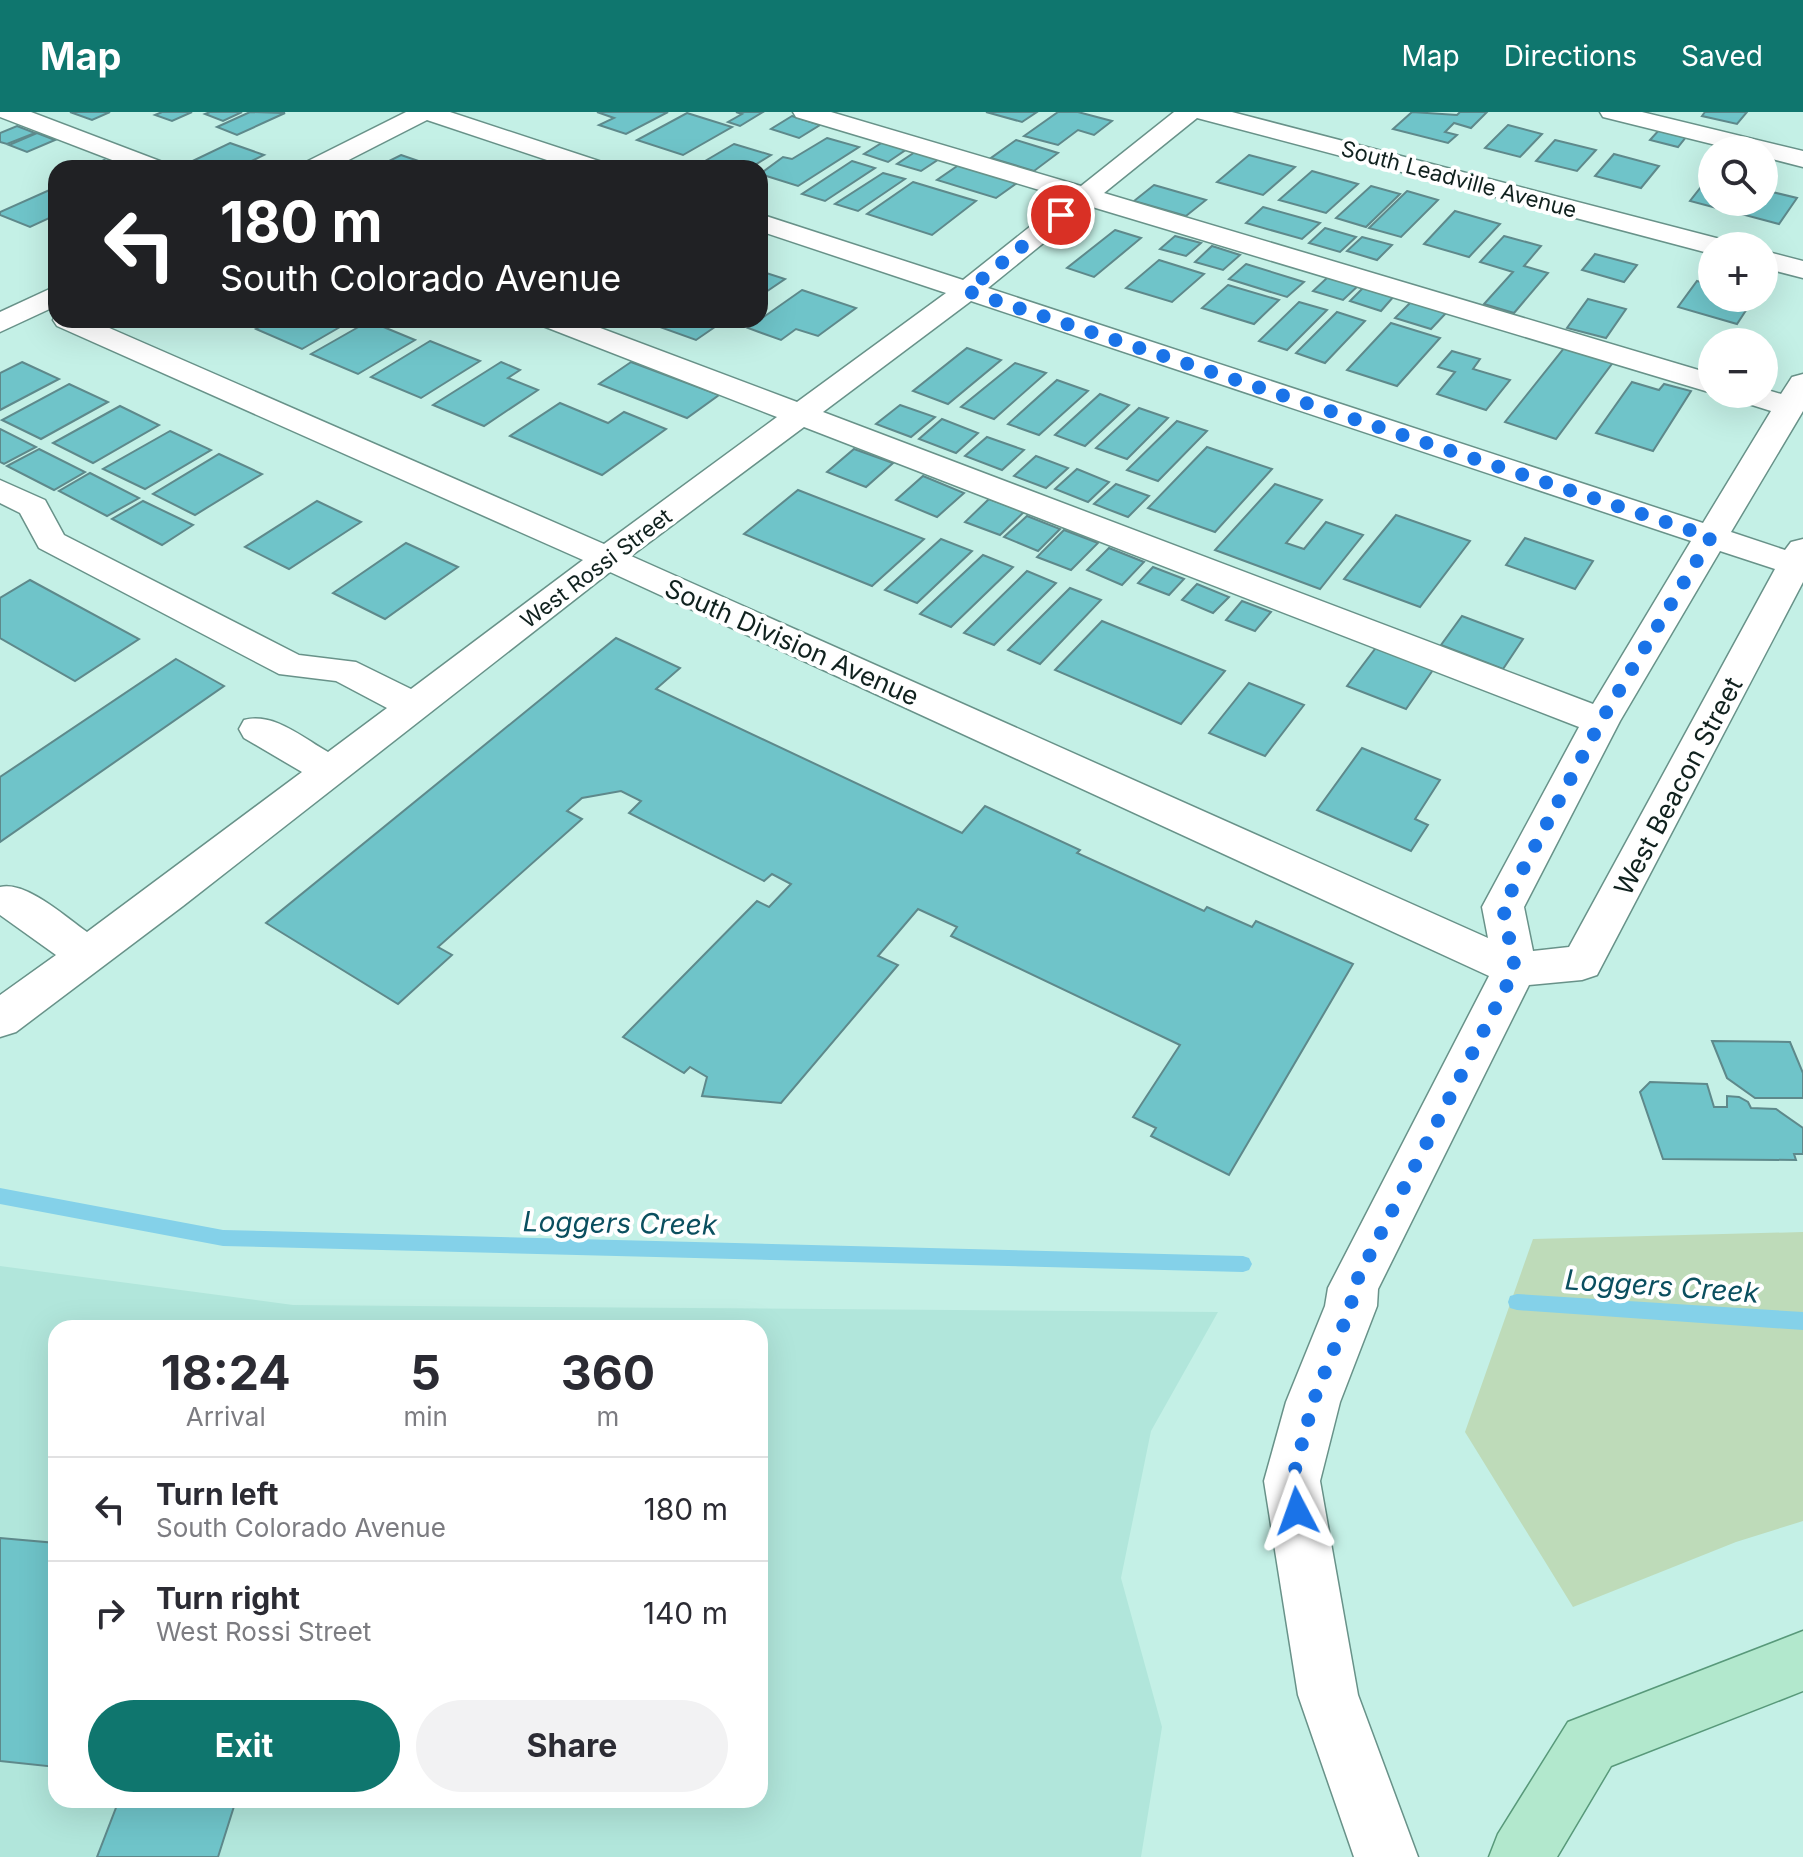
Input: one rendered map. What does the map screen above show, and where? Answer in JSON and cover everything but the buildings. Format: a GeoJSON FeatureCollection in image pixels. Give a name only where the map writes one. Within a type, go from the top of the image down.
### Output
{"type":"FeatureCollection","features":[{"type":"Feature","properties":{"kind":"main road"},"geometry":{"type":"LineString","coordinates":[[1521,1857],[1590,1744],[1803,1661]]}},
{"type":"Feature","properties":{"kind":"street"},"geometry":{"type":"LineString","coordinates":[[9,112],[135,160]]}},
{"type":"Feature","properties":{"kind":"street"},"geometry":{"type":"LineString","coordinates":[[329,160],[426,112],[572,160]]}},
{"type":"Feature","properties":{"kind":"street"},"geometry":{"type":"LineString","coordinates":[[805,112],[1698,380]]}},
{"type":"Feature","properties":{"kind":"street","name":"West Rossi Street"},"geometry":{"type":"LineString","coordinates":[[1,1018],[88,955],[607,558],[967,291],[1189,112]]}},
{"type":"Feature","properties":{"kind":"street","name":"South Leadville Avenue"},"geometry":{"type":"LineString","coordinates":[[1204,112],[1698,242]]}},
{"type":"Feature","properties":{"kind":"street"},"geometry":{"type":"LineString","coordinates":[[1612,112],[1803,159]]}},
{"type":"Feature","properties":{"kind":"street"},"geometry":{"type":"LineString","coordinates":[[768,225],[1711,537],[1800,560]]}},
{"type":"Feature","properties":{"kind":"street"},"geometry":{"type":"LineString","coordinates":[[1778,263],[1803,270]]}},
{"type":"Feature","properties":{"kind":"street","name":"South Division Avenue"},"geometry":{"type":"LineString","coordinates":[[0,290],[48,307]]}},
{"type":"Feature","properties":{"kind":"street"},"geometry":{"type":"LineString","coordinates":[[0,323],[48,310]]}},
{"type":"Feature","properties":{"kind":"street","name":"South Division Avenue"},"geometry":{"type":"LineString","coordinates":[[95,328],[1515,969]]}},
{"type":"Feature","properties":{"kind":"street"},"geometry":{"type":"LineString","coordinates":[[574,328],[1601,721]]}},
{"type":"Feature","properties":{"kind":"street"},"geometry":{"type":"LineString","coordinates":[[1386,1857],[1328,1695],[1292,1481],[1313,1402],[1351,1306],[1353,1288],[1515,969],[1503,907],[1601,721],[1796,395]]}},
{"type":"Feature","properties":{"kind":"street"},"geometry":{"type":"LineString","coordinates":[[0,490],[33,507],[51,541],[79,556],[292,666],[343,670],[414,706]]}},
{"type":"Feature","properties":{"kind":"street","name":"West Beacon Street"},"geometry":{"type":"LineString","coordinates":[[1515,969],[1582,963],[1800,560]]}},
{"type":"Feature","properties":{"kind":"street"},"geometry":{"type":"LineString","coordinates":[[258,729],[330,771]]}},
{"type":"Feature","properties":{"kind":"street"},"geometry":{"type":"LineString","coordinates":[[10,900],[88,955]]}},
{"type":"Feature","properties":{"kind":"shaded area"},"geometry":{"type":"Polygon","coordinates":[[[0,1266],[293,1305],[1218,1312],[1151,1431],[1121,1578],[1162,1727],[1141,1857],[0,1857],[0,1266]]]}},
{"type":"Feature","properties":{"kind":"green space"},"geometry":{"type":"Polygon","coordinates":[[[1803,1232],[1803,1521],[1736,1542],[1573,1607],[1465,1432],[1533,1239],[1803,1232]]]}},
{"type":"Feature","properties":{"kind":"waterway","name":"Loggers Creek"},"geometry":{"type":"LineString","coordinates":[[0,1196],[223,1238],[1243,1264]]}},
{"type":"Feature","properties":{"kind":"waterway","name":"Loggers Creek"},"geometry":{"type":"LineString","coordinates":[[1517,1302],[1803,1321]]}},
{"type":"Feature","properties":{"kind":"route"},"geometry":{"type":"LineString","coordinates":[[1061,215],[967,291],[1711,537],[1601,721],[1503,907],[1515,969],[1353,1288],[1351,1306],[1313,1402],[1292,1481],[1297,1511]]}}]}
